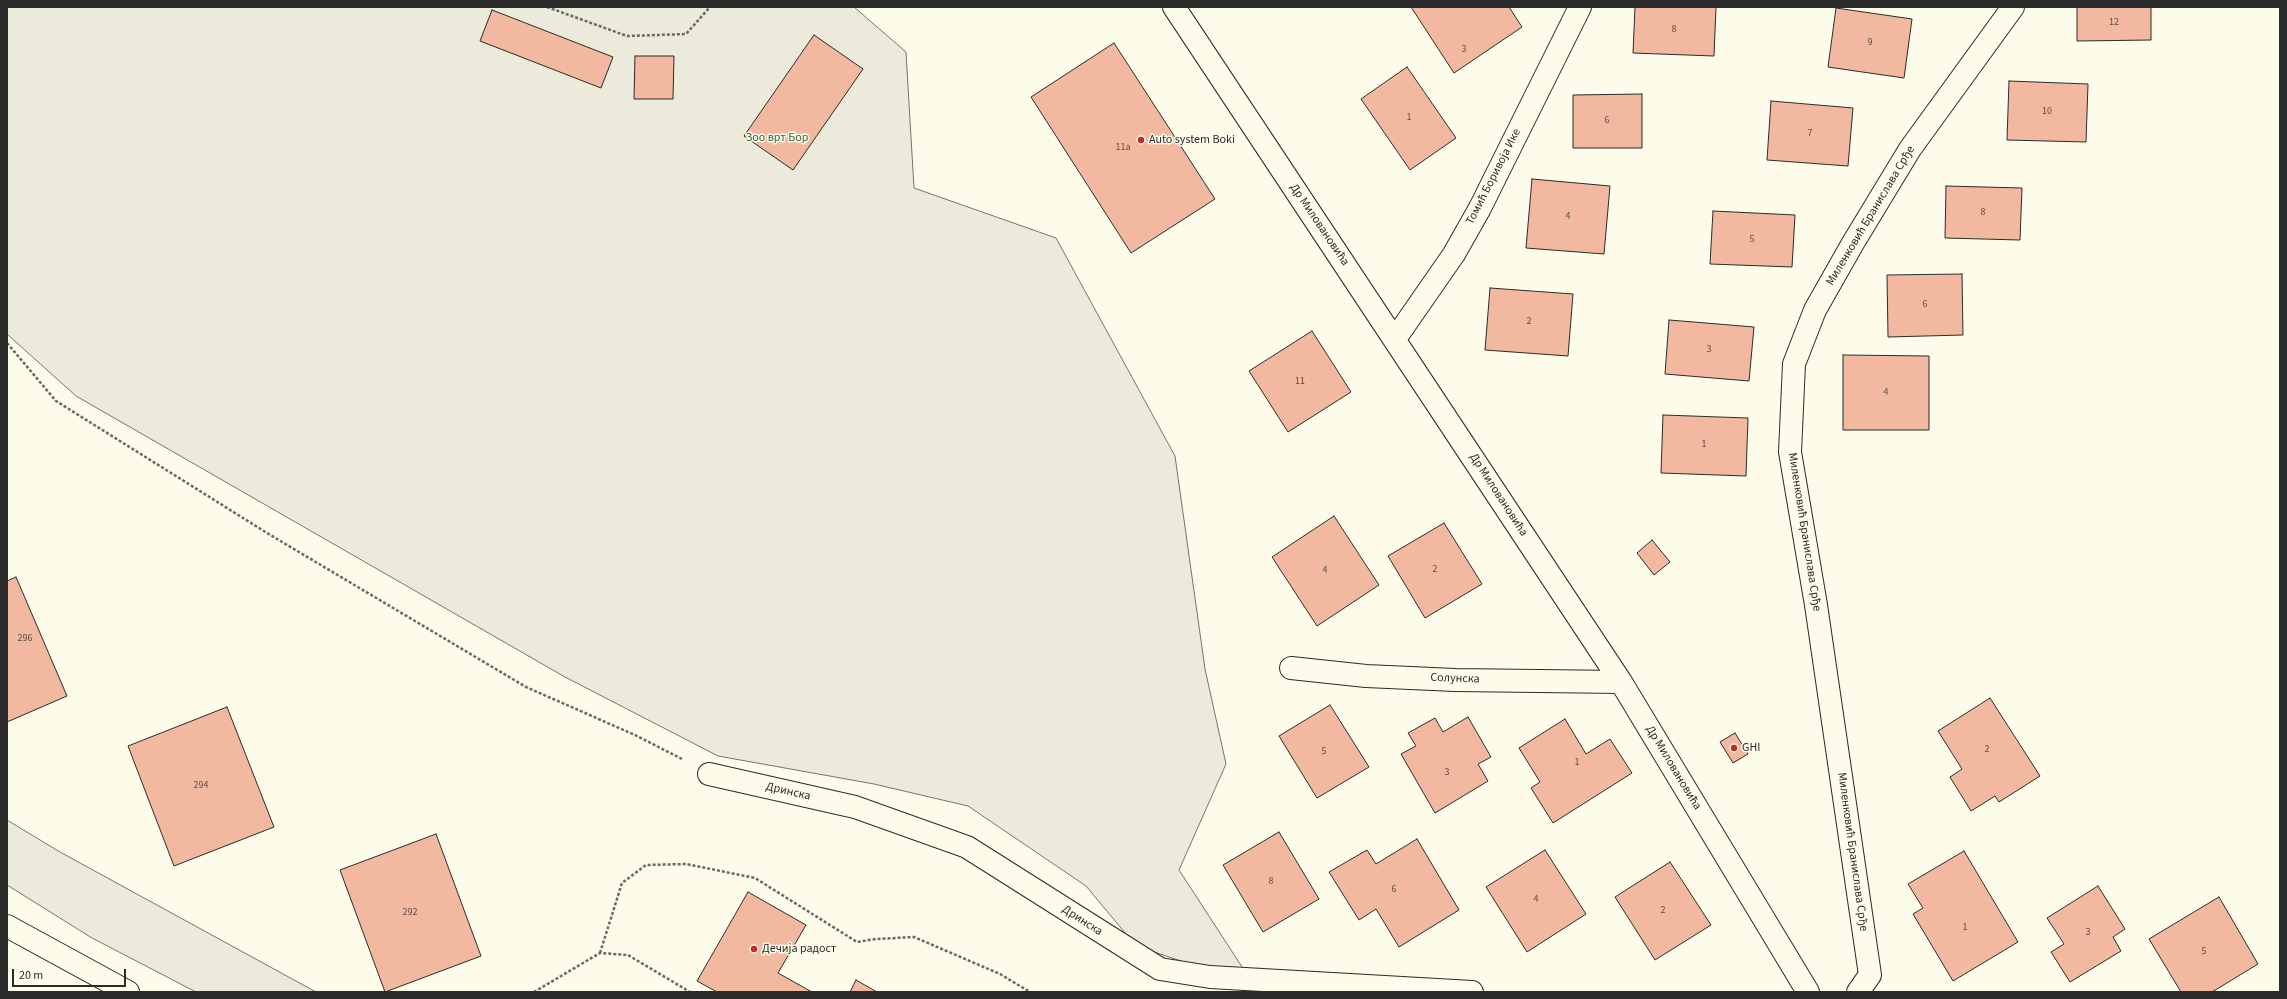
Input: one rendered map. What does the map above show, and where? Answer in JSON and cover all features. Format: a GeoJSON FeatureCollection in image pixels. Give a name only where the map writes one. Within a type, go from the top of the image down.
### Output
{"type":"FeatureCollection","features":[{"type":"Feature","properties":{"kind":"street","name":"Др Миловановића"},"geometry":{"type":"LineString","coordinates":[[1174,7],[1621,682],[1808,992]]}},
{"type":"Feature","properties":{"kind":"street","name":"Томић Боривоја Ике"},"geometry":{"type":"LineString","coordinates":[[1395,339],[1454,254],[1473,221],[1580,7]]}},
{"type":"Feature","properties":{"kind":"street","name":"Миленковић Бранислава Срђе"},"geometry":{"type":"LineString","coordinates":[[1858,992],[1870,975],[1816,605],[1790,452],[1794,364],[1815,310],[1853,243],[1906,156],[1954,86],[2012,7]]}},
{"type":"Feature","properties":{"kind":"street","name":"Солунска"},"geometry":{"type":"LineString","coordinates":[[1291,668],[1366,676],[1440,679],[1621,682]]}},
{"type":"Feature","properties":{"kind":"street","name":"Дринска"},"geometry":{"type":"LineString","coordinates":[[709,774],[854,807],[967,847],[1160,970],[1210,976],[1472,992]]}},
{"type":"Feature","properties":{"kind":"street"},"geometry":{"type":"LineString","coordinates":[[7,926],[128,992]]}},
{"type":"Feature","properties":{"kind":"path"},"geometry":{"type":"LineString","coordinates":[[547,7],[627,36],[686,34],[710,7]]}},
{"type":"Feature","properties":{"kind":"path"},"geometry":{"type":"LineString","coordinates":[[7,343],[56,401],[267,533],[526,687],[635,735],[709,774]]}},
{"type":"Feature","properties":{"kind":"path"},"geometry":{"type":"LineString","coordinates":[[600,953],[622,883],[646,865],[686,864],[755,878],[857,942],[876,939],[914,937],[1000,974],[1030,992]]}},
{"type":"Feature","properties":{"kind":"path"},"geometry":{"type":"LineString","coordinates":[[534,992],[600,953],[628,955],[690,992]]}},
{"type":"Feature","properties":{"kind":"green space","name":"Зоо врт Бор"},"geometry":{"type":"Polygon","coordinates":[[[7,7],[854,7],[906,52],[914,188],[1056,238],[1175,456],[1205,669],[1226,764],[1179,870],[1246,973],[1184,962],[1136,946],[1086,886],[968,806],[874,784],[718,756],[565,677],[76,396],[7,334],[7,7]]]}},
{"type":"Feature","properties":{"kind":"shaded area"},"geometry":{"type":"Polygon","coordinates":[[[7,820],[60,852],[316,992],[196,992],[92,938],[7,885],[7,820]]]}},
{"type":"Feature","properties":{"kind":"building"},"geometry":{"type":"Polygon","coordinates":[[[1411,7],[1509,7],[1522,27],[1454,73],[1411,7]]]}},
{"type":"Feature","properties":{"kind":"building"},"geometry":{"type":"Polygon","coordinates":[[[1635,7],[1716,7],[1714,56],[1633,53],[1635,7]]]}},
{"type":"Feature","properties":{"kind":"building"},"geometry":{"type":"Polygon","coordinates":[[[2077,7],[2151,7],[2151,40],[2077,41],[2077,7]]]}},
{"type":"Feature","properties":{"kind":"building"},"geometry":{"type":"Polygon","coordinates":[[[1836,8],[1912,19],[1904,78],[1828,67],[1836,8]]]}},
{"type":"Feature","properties":{"kind":"building"},"geometry":{"type":"Polygon","coordinates":[[[492,10],[613,57],[601,88],[480,41],[492,10]]]}},
{"type":"Feature","properties":{"kind":"building"},"geometry":{"type":"Polygon","coordinates":[[[814,35],[863,69],[793,170],[744,136],[814,35]]]}},
{"type":"Feature","properties":{"kind":"building"},"geometry":{"type":"Polygon","coordinates":[[[1114,43],[1215,199],[1131,253],[1031,97],[1114,43]]]}},
{"type":"Feature","properties":{"kind":"building"},"geometry":{"type":"Polygon","coordinates":[[[635,56],[674,56],[673,99],[634,99],[635,56]]]}},
{"type":"Feature","properties":{"kind":"building"},"geometry":{"type":"Polygon","coordinates":[[[1407,67],[1456,138],[1410,170],[1361,99],[1407,67]]]}},
{"type":"Feature","properties":{"kind":"building"},"geometry":{"type":"Polygon","coordinates":[[[2009,81],[2088,84],[2086,142],[2007,140],[2009,81]]]}},
{"type":"Feature","properties":{"kind":"building"},"geometry":{"type":"Polygon","coordinates":[[[1642,94],[1642,148],[1573,148],[1573,95],[1642,94]]]}},
{"type":"Feature","properties":{"kind":"building"},"geometry":{"type":"Polygon","coordinates":[[[1771,101],[1853,108],[1848,166],[1767,160],[1771,101]]]}},
{"type":"Feature","properties":{"kind":"building"},"geometry":{"type":"Polygon","coordinates":[[[1532,179],[1610,186],[1604,254],[1526,248],[1532,179]]]}},
{"type":"Feature","properties":{"kind":"building"},"geometry":{"type":"Polygon","coordinates":[[[1946,186],[2022,188],[2020,240],[1945,238],[1946,186]]]}},
{"type":"Feature","properties":{"kind":"building"},"geometry":{"type":"Polygon","coordinates":[[[1713,211],[1795,215],[1792,267],[1710,264],[1713,211]]]}},
{"type":"Feature","properties":{"kind":"building"},"geometry":{"type":"Polygon","coordinates":[[[1962,274],[1963,335],[1888,337],[1887,275],[1962,274]]]}},
{"type":"Feature","properties":{"kind":"building"},"geometry":{"type":"Polygon","coordinates":[[[1490,288],[1573,294],[1568,356],[1485,350],[1490,288]]]}},
{"type":"Feature","properties":{"kind":"building"},"geometry":{"type":"Polygon","coordinates":[[[1669,320],[1754,327],[1749,381],[1665,374],[1669,320]]]}},
{"type":"Feature","properties":{"kind":"building"},"geometry":{"type":"Polygon","coordinates":[[[1312,331],[1351,392],[1288,432],[1249,371],[1312,331]]]}},
{"type":"Feature","properties":{"kind":"building"},"geometry":{"type":"Polygon","coordinates":[[[1843,355],[1929,356],[1929,430],[1843,430],[1843,355]]]}},
{"type":"Feature","properties":{"kind":"building"},"geometry":{"type":"Polygon","coordinates":[[[1663,415],[1748,418],[1746,476],[1661,473],[1663,415]]]}},
{"type":"Feature","properties":{"kind":"building"},"geometry":{"type":"Polygon","coordinates":[[[1334,516],[1379,585],[1317,626],[1272,557],[1334,516]]]}},
{"type":"Feature","properties":{"kind":"building"},"geometry":{"type":"Polygon","coordinates":[[[1444,523],[1482,584],[1425,618],[1388,556],[1444,523]]]}},
{"type":"Feature","properties":{"kind":"building"},"geometry":{"type":"Polygon","coordinates":[[[1652,540],[1670,562],[1654,575],[1637,553],[1652,540]]]}},
{"type":"Feature","properties":{"kind":"building"},"geometry":{"type":"Polygon","coordinates":[[[16,577],[67,696],[7,722],[7,581],[16,577]]]}},
{"type":"Feature","properties":{"kind":"building"},"geometry":{"type":"Polygon","coordinates":[[[1990,698],[2040,776],[1999,802],[1995,796],[1971,811],[1950,777],[1962,769],[1938,731],[1990,698]]]}},
{"type":"Feature","properties":{"kind":"building"},"geometry":{"type":"Polygon","coordinates":[[[1330,705],[1369,767],[1317,798],[1279,736],[1330,705]]]}},
{"type":"Feature","properties":{"kind":"building"},"geometry":{"type":"Polygon","coordinates":[[[227,707],[274,827],[174,866],[128,746],[227,707]]]}},
{"type":"Feature","properties":{"kind":"building"},"geometry":{"type":"Polygon","coordinates":[[[1468,717],[1491,757],[1478,764],[1488,781],[1435,813],[1401,754],[1416,746],[1408,733],[1435,718],[1443,732],[1468,717]]]}},
{"type":"Feature","properties":{"kind":"building"},"geometry":{"type":"Polygon","coordinates":[[[1565,719],[1586,754],[1610,739],[1632,773],[1553,823],[1531,788],[1540,782],[1519,748],[1565,719]]]}},
{"type":"Feature","properties":{"kind":"building","name":"GHI"},"geometry":{"type":"Polygon","coordinates":[[[1735,733],[1748,754],[1733,763],[1720,742],[1735,733]]]}},
{"type":"Feature","properties":{"kind":"building"},"geometry":{"type":"Polygon","coordinates":[[[1279,832],[1319,899],[1263,932],[1223,865],[1279,832]]]}},
{"type":"Feature","properties":{"kind":"building"},"geometry":{"type":"Polygon","coordinates":[[[436,834],[481,956],[385,992],[340,870],[436,834]]]}},
{"type":"Feature","properties":{"kind":"building"},"geometry":{"type":"Polygon","coordinates":[[[1417,839],[1459,910],[1399,947],[1376,909],[1359,920],[1329,872],[1367,850],[1376,864],[1417,839]]]}},
{"type":"Feature","properties":{"kind":"building"},"geometry":{"type":"Polygon","coordinates":[[[1545,850],[1586,914],[1527,952],[1486,887],[1545,850]]]}},
{"type":"Feature","properties":{"kind":"building"},"geometry":{"type":"Polygon","coordinates":[[[1964,851],[2018,942],[1953,981],[1913,914],[1923,908],[1908,884],[1964,851]]]}},
{"type":"Feature","properties":{"kind":"building"},"geometry":{"type":"Polygon","coordinates":[[[1670,862],[1711,925],[1655,960],[1615,897],[1670,862]]]}},
{"type":"Feature","properties":{"kind":"building"},"geometry":{"type":"Polygon","coordinates":[[[2098,886],[2125,929],[2113,937],[2121,951],[2070,982],[2051,952],[2064,944],[2047,918],[2098,886]]]}},
{"type":"Feature","properties":{"kind":"building","name":"Дечија радост"},"geometry":{"type":"Polygon","coordinates":[[[748,892],[806,925],[778,973],[812,992],[717,992],[697,981],[748,892]]]}},
{"type":"Feature","properties":{"kind":"building"},"geometry":{"type":"Polygon","coordinates":[[[2219,897],[2258,964],[2212,992],[2181,992],[2149,939],[2219,897]]]}},
{"type":"Feature","properties":{"kind":"building","name":"Дечија радост"},"geometry":{"type":"Polygon","coordinates":[[[856,980],[877,992],[850,992],[856,980]]]}},
{"type":"Feature","properties":{"kind":"place","name":"Auto system Boki"},"geometry":{"type":"Point","coordinates":[1141,140]}},
{"type":"Feature","properties":{"kind":"place","name":"GHI"},"geometry":{"type":"Point","coordinates":[1734,748]}},
{"type":"Feature","properties":{"kind":"place","name":"Дечија радост"},"geometry":{"type":"Point","coordinates":[754,949]}}]}
